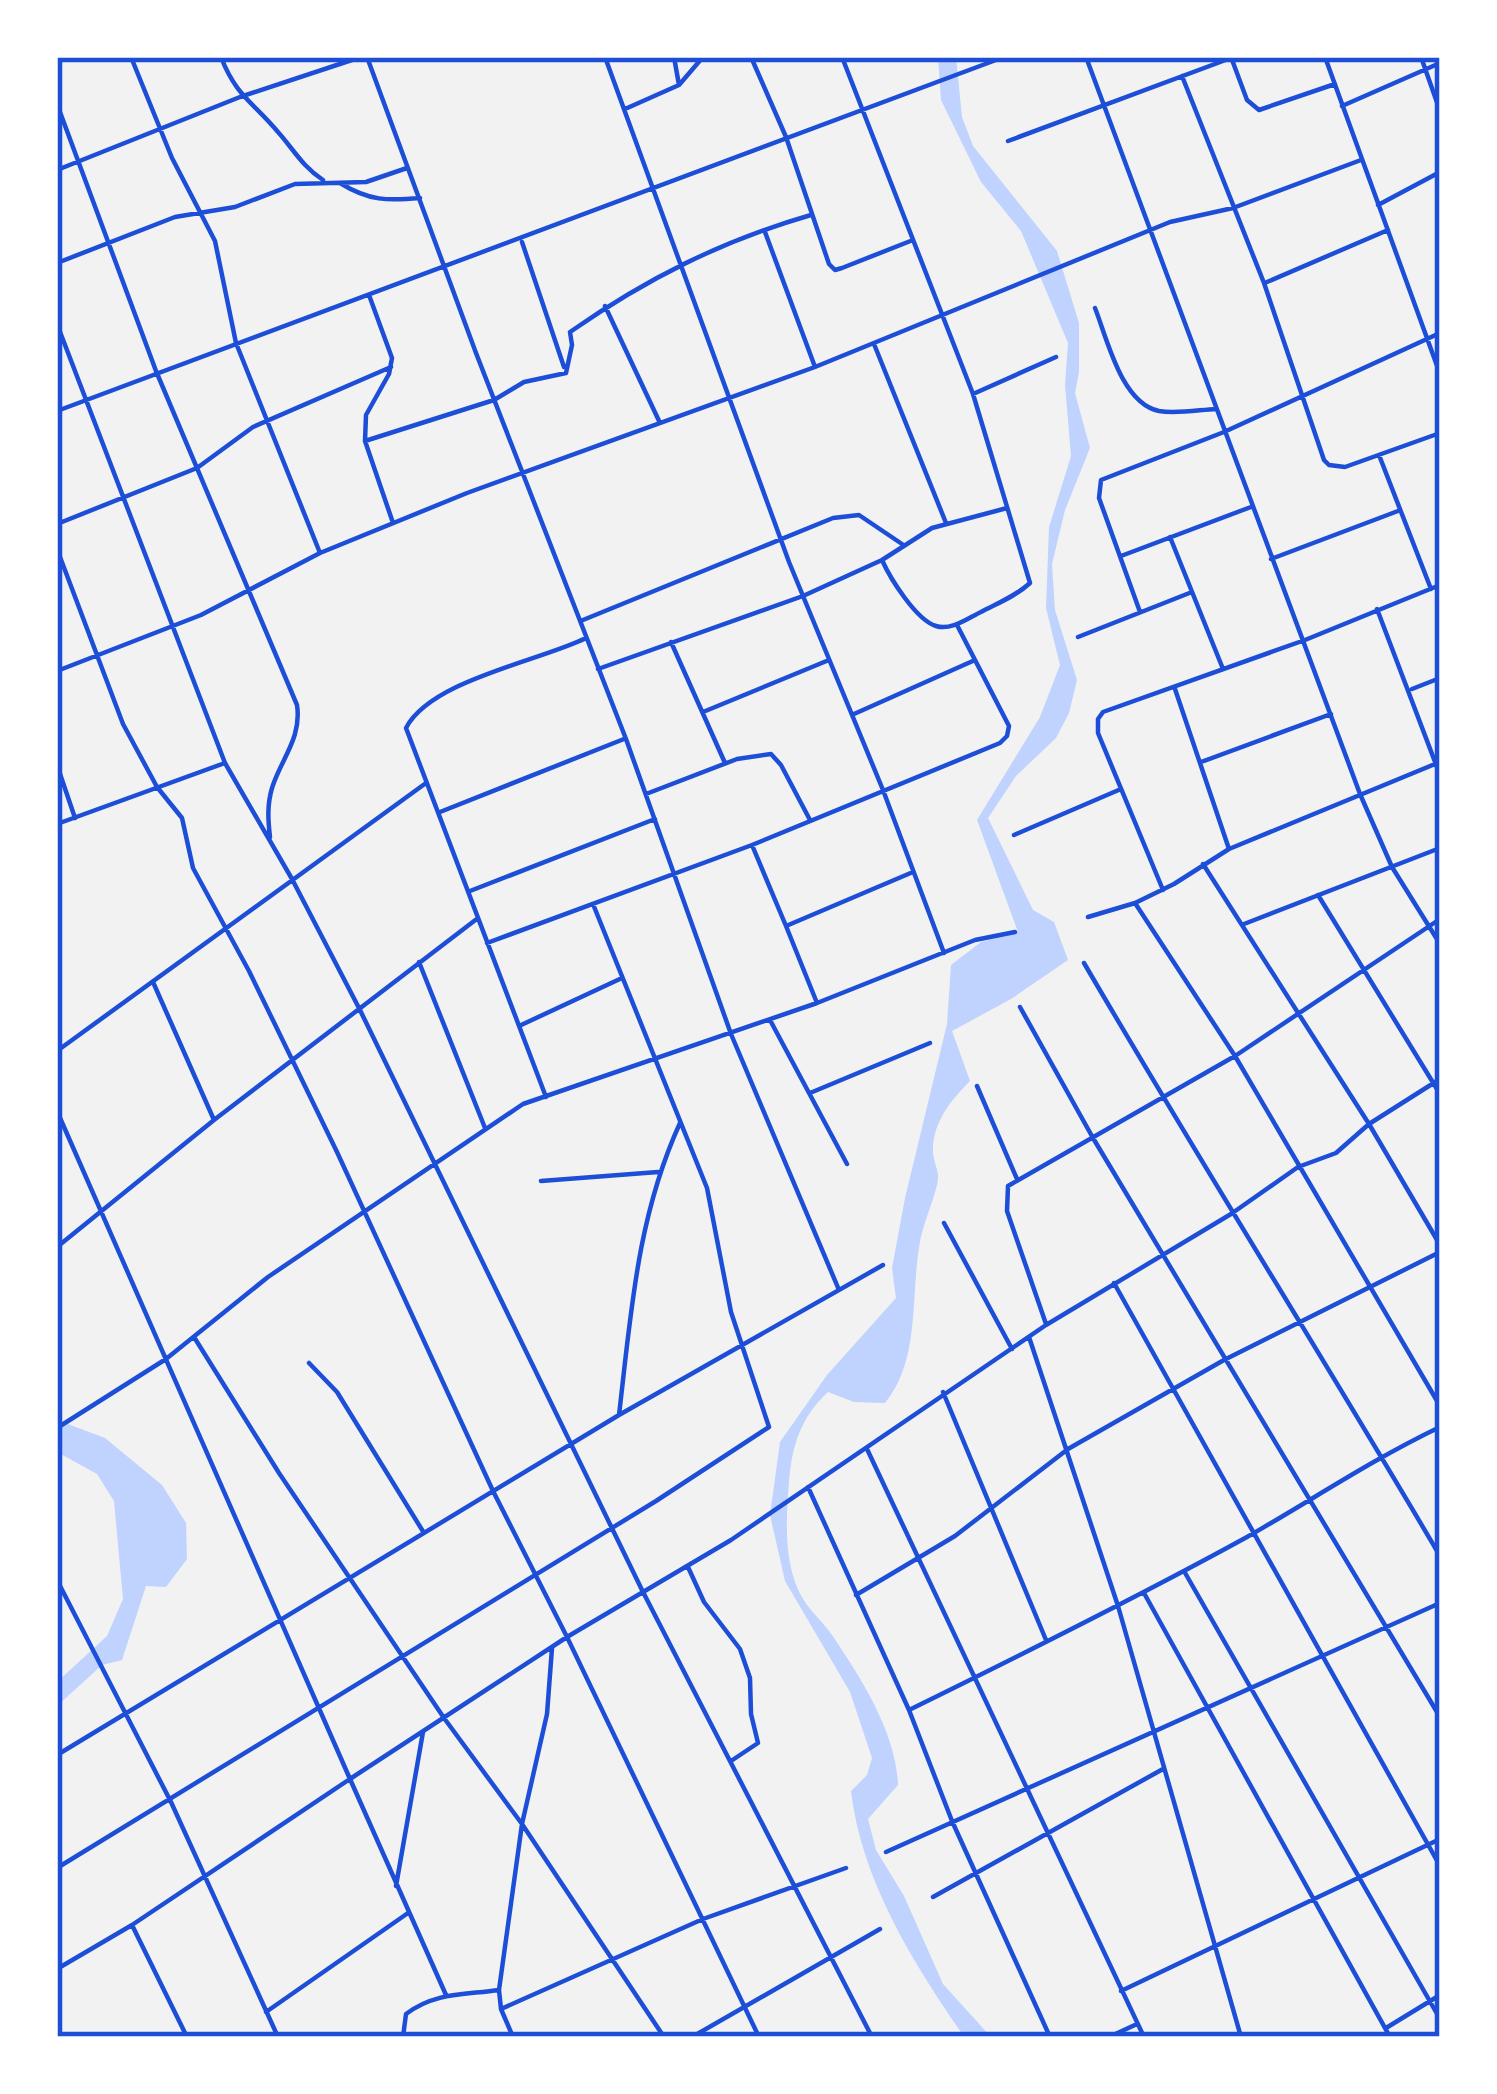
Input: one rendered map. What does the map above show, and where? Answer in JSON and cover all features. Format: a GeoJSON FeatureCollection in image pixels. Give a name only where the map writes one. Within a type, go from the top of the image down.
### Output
{"type":"FeatureCollection","features":[{"type":"Feature","properties":{"kind":"street"},"geometry":{"type":"LineString","coordinates":[[131,57],[215,241],[236,343],[320,553]]}},
{"type":"Feature","properties":{"kind":"street"},"geometry":{"type":"LineString","coordinates":[[221,57],[240,97],[282,136],[304,167],[323,180]]}},
{"type":"Feature","properties":{"kind":"street"},"geometry":{"type":"LineString","coordinates":[[57,170],[240,97],[364,57],[626,739],[731,1034],[839,1290]]}},
{"type":"Feature","properties":{"kind":"street"},"geometry":{"type":"LineString","coordinates":[[605,57],[802,596],[884,790],[944,952]]}},
{"type":"Feature","properties":{"kind":"street"},"geometry":{"type":"LineString","coordinates":[[674,57],[679,86]]}},
{"type":"Feature","properties":{"kind":"street"},"geometry":{"type":"LineString","coordinates":[[625,109],[679,86],[703,57]]}},
{"type":"Feature","properties":{"kind":"street"},"geometry":{"type":"LineString","coordinates":[[751,57],[786,137],[829,264],[835,270],[913,240]]}},
{"type":"Feature","properties":{"kind":"street"},"geometry":{"type":"LineString","coordinates":[[842,57],[973,394],[1030,583],[1010,598],[956,624],[939,627],[928,622],[893,583],[882,560]]}},
{"type":"Feature","properties":{"kind":"street"},"geometry":{"type":"LineString","coordinates":[[57,411],[1004,57]]}},
{"type":"Feature","properties":{"kind":"street"},"geometry":{"type":"LineString","coordinates":[[1086,57],[1360,794],[1392,867],[1440,944]]}},
{"type":"Feature","properties":{"kind":"street"},"geometry":{"type":"LineString","coordinates":[[1008,141],[1231,57],[1247,100],[1259,110],[1335,84]]}},
{"type":"Feature","properties":{"kind":"street"},"geometry":{"type":"LineString","coordinates":[[1325,57],[1440,374]]}},
{"type":"Feature","properties":{"kind":"street"},"geometry":{"type":"LineString","coordinates":[[1421,57],[1440,112]]}},
{"type":"Feature","properties":{"kind":"street"},"geometry":{"type":"LineString","coordinates":[[1342,106],[1440,63]]}},
{"type":"Feature","properties":{"kind":"street"},"geometry":{"type":"LineString","coordinates":[[1182,76],[1264,283],[1328,465],[1345,467],[1440,433]]}},
{"type":"Feature","properties":{"kind":"street"},"geometry":{"type":"LineString","coordinates":[[57,104],[156,371],[299,713],[293,745],[268,807],[270,842]]}},
{"type":"Feature","properties":{"kind":"street"},"geometry":{"type":"LineString","coordinates":[[57,671],[171,627],[393,522],[815,368],[1150,229],[1233,208],[1361,160]]}},
{"type":"Feature","properties":{"kind":"street"},"geometry":{"type":"LineString","coordinates":[[57,263],[198,211],[235,206],[295,184],[366,182],[409,166]]}},
{"type":"Feature","properties":{"kind":"street"},"geometry":{"type":"LineString","coordinates":[[1378,205],[1440,172]]}},
{"type":"Feature","properties":{"kind":"street"},"geometry":{"type":"LineString","coordinates":[[339,182],[379,201],[420,198]]}},
{"type":"Feature","properties":{"kind":"street"},"geometry":{"type":"LineString","coordinates":[[566,373],[570,332],[605,306],[681,264],[811,215]]}},
{"type":"Feature","properties":{"kind":"street"},"geometry":{"type":"LineString","coordinates":[[1264,283],[1388,230]]}},
{"type":"Feature","properties":{"kind":"street"},"geometry":{"type":"LineString","coordinates":[[764,232],[815,368]]}},
{"type":"Feature","properties":{"kind":"street"},"geometry":{"type":"LineString","coordinates":[[521,239],[566,373]]}},
{"type":"Feature","properties":{"kind":"street"},"geometry":{"type":"LineString","coordinates":[[369,295],[388,340],[391,367],[367,416],[365,441],[393,522]]}},
{"type":"Feature","properties":{"kind":"street"},"geometry":{"type":"LineString","coordinates":[[605,306],[660,423]]}},
{"type":"Feature","properties":{"kind":"street"},"geometry":{"type":"LineString","coordinates":[[1095,308],[1126,382],[1144,404],[1161,412],[1216,409]]}},
{"type":"Feature","properties":{"kind":"street"},"geometry":{"type":"LineString","coordinates":[[57,324],[225,764],[360,1010],[642,1590],[872,2037]]}},
{"type":"Feature","properties":{"kind":"street"},"geometry":{"type":"LineString","coordinates":[[1140,612],[1099,498],[1101,481],[1304,396],[1440,332]]}},
{"type":"Feature","properties":{"kind":"street"},"geometry":{"type":"LineString","coordinates":[[874,344],[946,523]]}},
{"type":"Feature","properties":{"kind":"street"},"geometry":{"type":"LineString","coordinates":[[973,394],[1056,357]]}},
{"type":"Feature","properties":{"kind":"street"},"geometry":{"type":"LineString","coordinates":[[57,524],[196,468],[267,420],[391,367]]}},
{"type":"Feature","properties":{"kind":"street"},"geometry":{"type":"LineString","coordinates":[[365,441],[494,400],[524,382],[566,373]]}},
{"type":"Feature","properties":{"kind":"street"},"geometry":{"type":"LineString","coordinates":[[1379,455],[1431,589]]}},
{"type":"Feature","properties":{"kind":"street"},"geometry":{"type":"LineString","coordinates":[[598,669],[802,596],[882,560],[902,544],[946,523],[1009,507]]}},
{"type":"Feature","properties":{"kind":"street"},"geometry":{"type":"LineString","coordinates":[[1120,556],[1251,508]]}},
{"type":"Feature","properties":{"kind":"street"},"geometry":{"type":"LineString","coordinates":[[1271,559],[1398,511]]}},
{"type":"Feature","properties":{"kind":"street"},"geometry":{"type":"LineString","coordinates":[[580,621],[781,538],[852,514],[902,544]]}},
{"type":"Feature","properties":{"kind":"street"},"geometry":{"type":"LineString","coordinates":[[1170,537],[1223,669]]}},
{"type":"Feature","properties":{"kind":"street"},"geometry":{"type":"LineString","coordinates":[[57,549],[130,739],[157,787],[182,818],[193,868],[292,1061],[493,1491],[759,2037]]}},
{"type":"Feature","properties":{"kind":"street"},"geometry":{"type":"LineString","coordinates":[[1162,890],[1097,733],[1098,719],[1112,707],[1304,640],[1440,585]]}},
{"type":"Feature","properties":{"kind":"street"},"geometry":{"type":"LineString","coordinates":[[1078,637],[1192,592]]}},
{"type":"Feature","properties":{"kind":"street"},"geometry":{"type":"LineString","coordinates":[[1377,609],[1440,775]]}},
{"type":"Feature","properties":{"kind":"street"},"geometry":{"type":"LineString","coordinates":[[488,943],[971,758],[1007,736],[1009,726],[956,624]]}},
{"type":"Feature","properties":{"kind":"street"},"geometry":{"type":"LineString","coordinates":[[545,1097],[440,812],[406,734],[414,715],[497,668],[551,654],[587,638]]}},
{"type":"Feature","properties":{"kind":"street"},"geometry":{"type":"LineString","coordinates":[[671,640],[725,764]]}},
{"type":"Feature","properties":{"kind":"street"},"geometry":{"type":"LineString","coordinates":[[703,712],[829,660]]}},
{"type":"Feature","properties":{"kind":"street"},"geometry":{"type":"LineString","coordinates":[[853,715],[975,660]]}},
{"type":"Feature","properties":{"kind":"street"},"geometry":{"type":"LineString","coordinates":[[1410,690],[1440,678]]}},
{"type":"Feature","properties":{"kind":"street"},"geometry":{"type":"LineString","coordinates":[[1174,687],[1229,849]]}},
{"type":"Feature","properties":{"kind":"street"},"geometry":{"type":"LineString","coordinates":[[1200,762],[1331,714]]}},
{"type":"Feature","properties":{"kind":"street"},"geometry":{"type":"LineString","coordinates":[[440,812],[626,739]]}},
{"type":"Feature","properties":{"kind":"street"},"geometry":{"type":"LineString","coordinates":[[646,794],[725,764],[770,754],[782,765],[810,820]]}},
{"type":"Feature","properties":{"kind":"street"},"geometry":{"type":"LineString","coordinates":[[1088,917],[1136,903],[1229,849],[1438,763]]}},
{"type":"Feature","properties":{"kind":"street"},"geometry":{"type":"LineString","coordinates":[[57,824],[225,764]]}},
{"type":"Feature","properties":{"kind":"street"},"geometry":{"type":"LineString","coordinates":[[57,766],[75,818]]}},
{"type":"Feature","properties":{"kind":"street"},"geometry":{"type":"LineString","coordinates":[[57,1051],[426,783]]}},
{"type":"Feature","properties":{"kind":"street"},"geometry":{"type":"LineString","coordinates":[[1014,835],[1121,789]]}},
{"type":"Feature","properties":{"kind":"street"},"geometry":{"type":"LineString","coordinates":[[470,891],[656,819]]}},
{"type":"Feature","properties":{"kind":"street"},"geometry":{"type":"LineString","coordinates":[[752,845],[817,1003]]}},
{"type":"Feature","properties":{"kind":"street"},"geometry":{"type":"LineString","coordinates":[[1242,924],[1440,848]]}},
{"type":"Feature","properties":{"kind":"street"},"geometry":{"type":"LineString","coordinates":[[856,1595],[919,1560],[1068,1449],[1224,1360],[1440,1248],[1369,1124],[1203,864]]}},
{"type":"Feature","properties":{"kind":"street"},"geometry":{"type":"LineString","coordinates":[[786,926],[913,872]]}},
{"type":"Feature","properties":{"kind":"street"},"geometry":{"type":"LineString","coordinates":[[1318,896],[1437,1081],[1440,1094]]}},
{"type":"Feature","properties":{"kind":"street"},"geometry":{"type":"LineString","coordinates":[[1136,903],[1235,1056],[1440,1406]]}},
{"type":"Feature","properties":{"kind":"street"},"geometry":{"type":"LineString","coordinates":[[57,1868],[171,1802],[767,1430],[769,1418],[741,1346],[722,1270],[711,1202],[593,904]]}},
{"type":"Feature","properties":{"kind":"street"},"geometry":{"type":"LineString","coordinates":[[57,1247],[478,917]]}},
{"type":"Feature","properties":{"kind":"street"},"geometry":{"type":"LineString","coordinates":[[1046,1324],[1006,1211],[1006,1191],[1017,1179],[1235,1056],[1440,919]]}},
{"type":"Feature","properties":{"kind":"street"},"geometry":{"type":"LineString","coordinates":[[57,1428],[166,1359],[268,1277],[523,1104],[770,1020],[944,952],[1015,932]]}},
{"type":"Feature","properties":{"kind":"street"},"geometry":{"type":"LineString","coordinates":[[418,962],[485,1128]]}},
{"type":"Feature","properties":{"kind":"street"},"geometry":{"type":"LineString","coordinates":[[1084,963],[1440,1556]]}},
{"type":"Feature","properties":{"kind":"street"},"geometry":{"type":"LineString","coordinates":[[519,1025],[622,978]]}},
{"type":"Feature","properties":{"kind":"street"},"geometry":{"type":"LineString","coordinates":[[152,981],[214,1120]]}},
{"type":"Feature","properties":{"kind":"street"},"geometry":{"type":"LineString","coordinates":[[1020,1007],[1224,1360],[1440,1717]]}},
{"type":"Feature","properties":{"kind":"street"},"geometry":{"type":"LineString","coordinates":[[770,1020],[847,1164]]}},
{"type":"Feature","properties":{"kind":"street"},"geometry":{"type":"LineString","coordinates":[[810,1093],[930,1043]]}},
{"type":"Feature","properties":{"kind":"street"},"geometry":{"type":"LineString","coordinates":[[57,1969],[132,1925],[567,1637],[867,1449],[1046,1324],[1231,1214],[1298,1167],[1336,1154],[1369,1124],[1437,1081]]}},
{"type":"Feature","properties":{"kind":"street"},"geometry":{"type":"LineString","coordinates":[[977,1086],[1017,1179]]}},
{"type":"Feature","properties":{"kind":"street"},"geometry":{"type":"LineString","coordinates":[[57,1112],[446,1995]]}},
{"type":"Feature","properties":{"kind":"street"},"geometry":{"type":"LineString","coordinates":[[619,1415],[639,1246],[658,1172],[681,1122]]}},
{"type":"Feature","properties":{"kind":"street"},"geometry":{"type":"LineString","coordinates":[[542,1181],[658,1172]]}},
{"type":"Feature","properties":{"kind":"street"},"geometry":{"type":"LineString","coordinates":[[944,1223],[1012,1349]]}},
{"type":"Feature","properties":{"kind":"street"},"geometry":{"type":"LineString","coordinates":[[57,1755],[619,1415],[883,1265]]}},
{"type":"Feature","properties":{"kind":"street"},"geometry":{"type":"LineString","coordinates":[[1114,1283],[1440,1866]]}},
{"type":"Feature","properties":{"kind":"street"},"geometry":{"type":"LineString","coordinates":[[194,1337],[280,1474],[664,2037]]}},
{"type":"Feature","properties":{"kind":"street"},"geometry":{"type":"LineString","coordinates":[[1029,1337],[1118,1606],[1241,2037]]}},
{"type":"Feature","properties":{"kind":"street"},"geometry":{"type":"LineString","coordinates":[[309,1363],[337,1392],[424,1533]]}},
{"type":"Feature","properties":{"kind":"street"},"geometry":{"type":"LineString","coordinates":[[944,1392],[1046,1640]]}},
{"type":"Feature","properties":{"kind":"street"},"geometry":{"type":"LineString","coordinates":[[909,1710],[1144,1593],[1381,1455],[1440,1427]]}},
{"type":"Feature","properties":{"kind":"street"},"geometry":{"type":"LineString","coordinates":[[867,1449],[1144,2037]]}},
{"type":"Feature","properties":{"kind":"street"},"geometry":{"type":"LineString","coordinates":[[808,1487],[1050,2037]]}},
{"type":"Feature","properties":{"kind":"street"},"geometry":{"type":"LineString","coordinates":[[688,1565],[704,1602],[740,1649],[750,1678],[758,1743],[730,1761]]}},
{"type":"Feature","properties":{"kind":"street"},"geometry":{"type":"LineString","coordinates":[[1184,1571],[1440,2019]]}},
{"type":"Feature","properties":{"kind":"street"},"geometry":{"type":"LineString","coordinates":[[57,1580],[171,1802],[278,2037]]}},
{"type":"Feature","properties":{"kind":"street"},"geometry":{"type":"LineString","coordinates":[[1144,1593],[1390,2037]]}},
{"type":"Feature","properties":{"kind":"street"},"geometry":{"type":"LineString","coordinates":[[886,1852],[1440,1603]]}},
{"type":"Feature","properties":{"kind":"street"},"geometry":{"type":"LineString","coordinates":[[513,2037],[504,2022],[499,1990],[522,1824],[547,1714],[552,1648]]}},
{"type":"Feature","properties":{"kind":"street"},"geometry":{"type":"LineString","coordinates":[[396,1888],[423,1732]]}},
{"type":"Feature","properties":{"kind":"street"},"geometry":{"type":"LineString","coordinates":[[933,1897],[1163,1769]]}},
{"type":"Feature","properties":{"kind":"street"},"geometry":{"type":"LineString","coordinates":[[1121,1991],[1440,1839]]}},
{"type":"Feature","properties":{"kind":"street"},"geometry":{"type":"LineString","coordinates":[[501,2009],[703,1919],[846,1868]]}},
{"type":"Feature","properties":{"kind":"street"},"geometry":{"type":"LineString","coordinates":[[266,2012],[407,1913]]}},
{"type":"Feature","properties":{"kind":"street"},"geometry":{"type":"LineString","coordinates":[[132,1925],[188,2037]]}},
{"type":"Feature","properties":{"kind":"street"},"geometry":{"type":"LineString","coordinates":[[692,2037],[880,1929]]}},
{"type":"Feature","properties":{"kind":"street"},"geometry":{"type":"LineString","coordinates":[[403,2037],[406,2014],[425,2002],[499,1990]]}},
{"type":"Feature","properties":{"kind":"street"},"geometry":{"type":"LineString","coordinates":[[1386,2028],[1440,1995]]}},
{"type":"Feature","properties":{"kind":"street"},"geometry":{"type":"LineString","coordinates":[[501,2037],[504,2022]]}},
{"type":"Feature","properties":{"kind":"street"},"geometry":{"type":"LineString","coordinates":[[1109,2037],[1137,2024]]}},
{"type":"Feature","properties":{"kind":"water"},"geometry":{"type":"Polygon","coordinates":[[[938,57],[956,57],[962,117],[973,146],[1057,251],[1079,323],[1075,393],[1090,448],[1065,510],[1052,564],[1055,610],[1077,680],[1069,713],[1056,738],[1016,776],[988,818],[1033,910],[1054,922],[1068,960],[952,1031],[970,1081],[950,1104],[936,1131],[933,1152],[938,1179],[920,1242],[904,1367],[885,1403],[854,1402],[828,1392],[811,1411],[793,1456],[787,1527],[797,1586],[865,1687],[891,1745],[898,1785],[868,1819],[876,1850],[904,1896],[943,1984],[991,2037],[963,2035],[908,1949],[878,1888],[851,1791],[867,1775],[872,1758],[850,1692],[785,1581],[770,1515],[780,1442],[827,1375],[896,1298],[892,1268],[947,1024],[951,965],[981,942],[1018,932],[977,820],[1040,717],[1060,665],[1046,608],[1049,527],[1071,456],[1065,385],[1068,343],[1021,231],[981,182],[941,100],[938,57]]]}},
{"type":"Feature","properties":{"kind":"water"},"geometry":{"type":"Polygon","coordinates":[[[57,1420],[105,1438],[162,1485],[186,1523],[187,1559],[166,1587],[146,1586],[122,1660],[102,1665],[57,1706],[57,1682],[107,1636],[123,1599],[114,1501],[97,1474],[57,1452],[57,1420]]]}}]}
